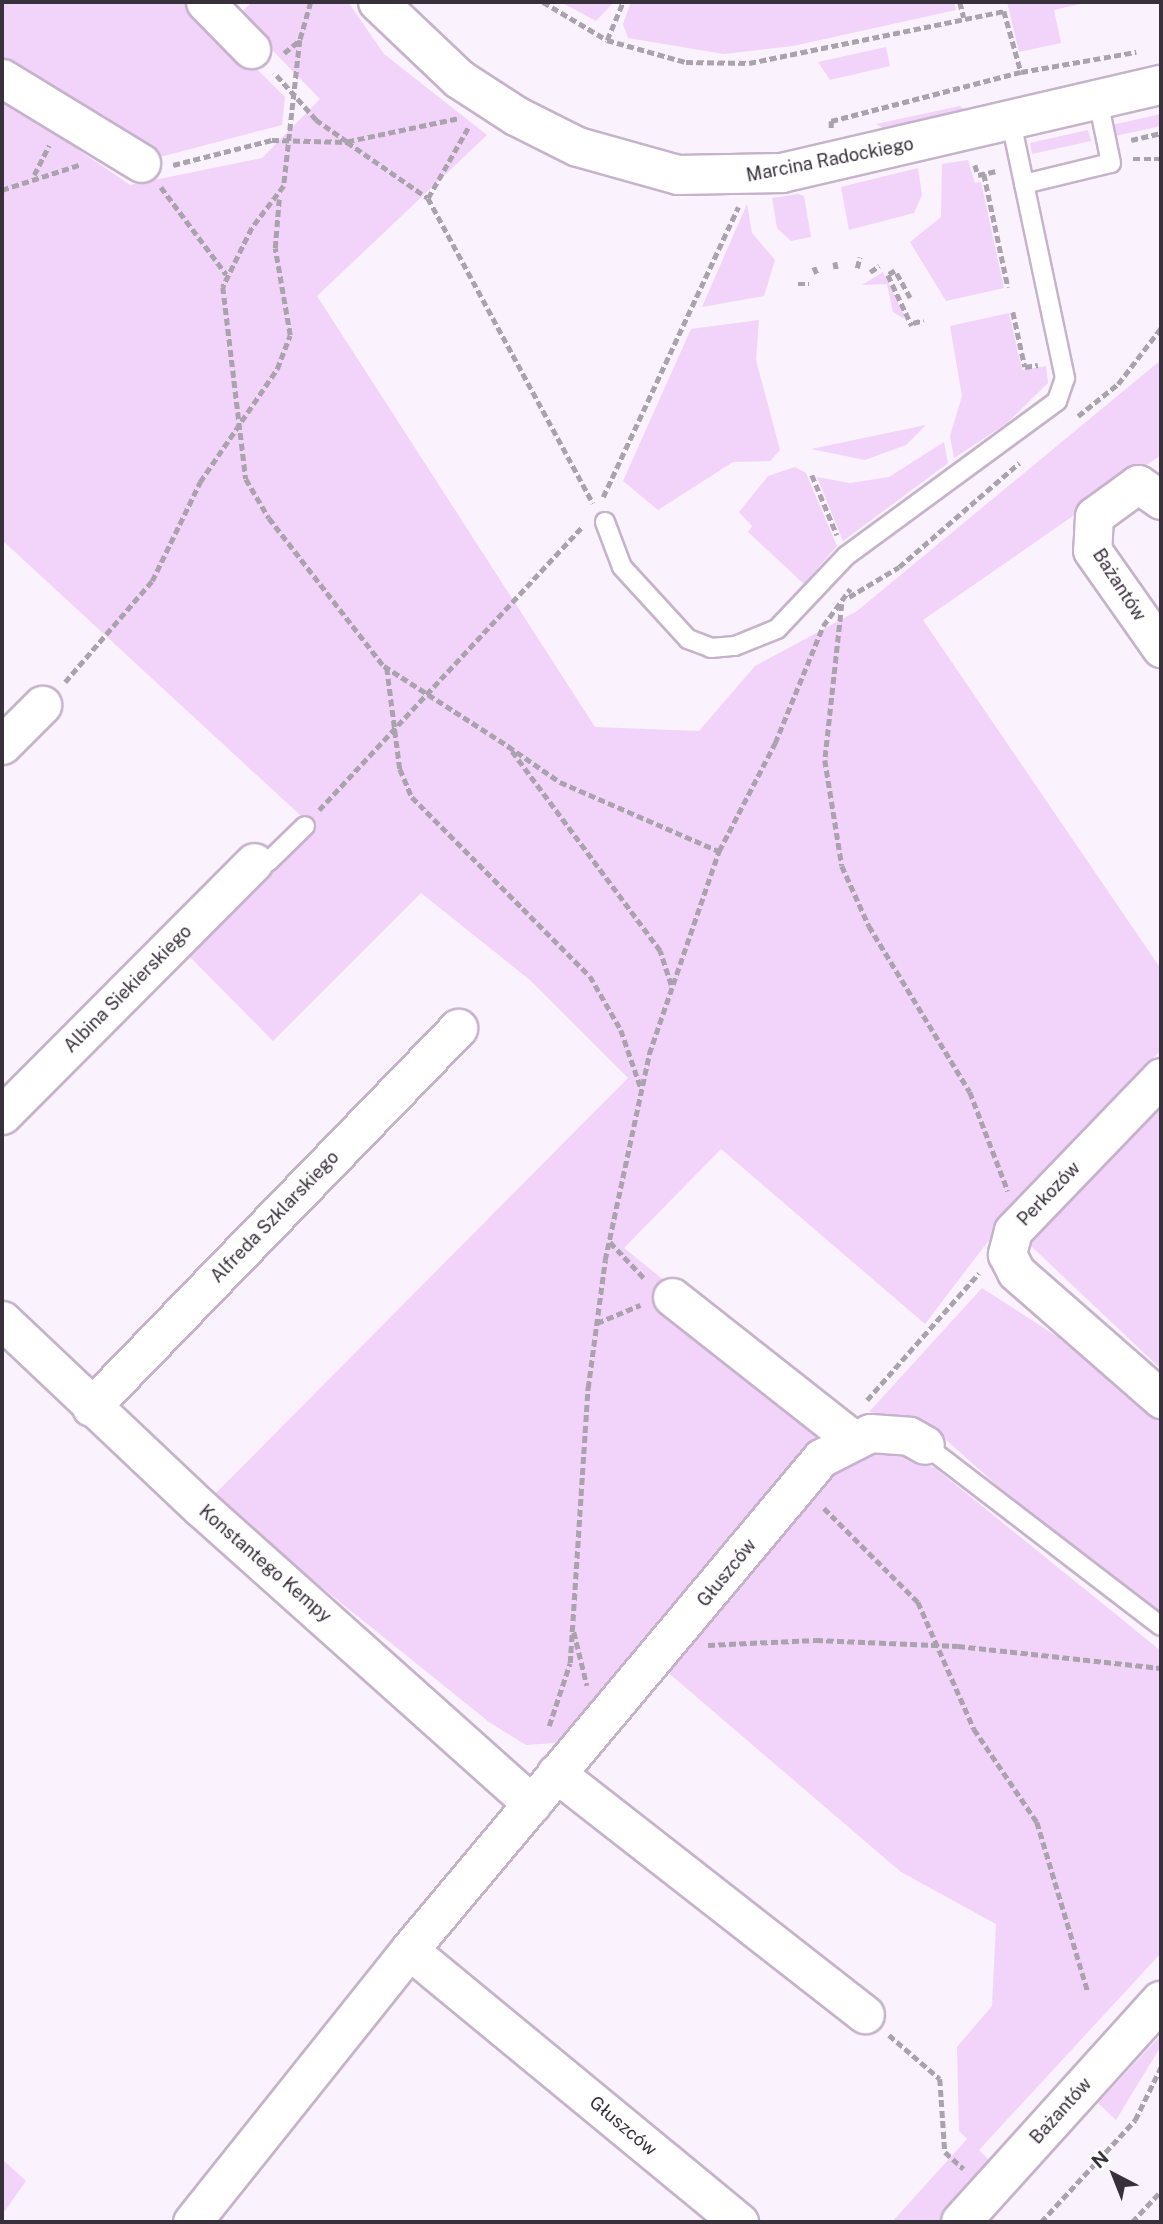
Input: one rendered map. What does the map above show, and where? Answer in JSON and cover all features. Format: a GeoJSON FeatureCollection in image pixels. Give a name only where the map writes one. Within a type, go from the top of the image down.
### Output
{"type":"FeatureCollection","features":[{"type":"Feature","properties":{"kind":"street"},"geometry":{"type":"LineString","coordinates":[[205,2],[251,49]]}},
{"type":"Feature","properties":{"kind":"street","name":"Marcina Radockiego"},"geometry":{"type":"LineString","coordinates":[[377,2],[459,79],[516,116],[598,154],[678,176],[782,173],[1161,85]]}},
{"type":"Feature","properties":{"kind":"street"},"geometry":{"type":"LineString","coordinates":[[2,79],[143,163]]}},
{"type":"Feature","properties":{"kind":"street","name":"Bażantów"},"geometry":{"type":"LineString","coordinates":[[1161,500],[1138,484],[1094,516],[1092,550],[1161,648]]}},
{"type":"Feature","properties":{"kind":"street"},"geometry":{"type":"LineString","coordinates":[[2,745],[43,705]]}},
{"type":"Feature","properties":{"kind":"street","name":"Albina Siekierskiego"},"geometry":{"type":"LineString","coordinates":[[2,1115],[254,862]]}},
{"type":"Feature","properties":{"kind":"street","name":"Alfreda Szklarskiego"},"geometry":{"type":"LineString","coordinates":[[91,1407],[458,1028]]}},
{"type":"Feature","properties":{"kind":"street","name":"Perkozów"},"geometry":{"type":"LineString","coordinates":[[1010,1263],[1008,1241],[1020,1224],[1161,1077]]}},
{"type":"Feature","properties":{"kind":"street"},"geometry":{"type":"LineString","coordinates":[[1010,1263],[1161,1399]]}},
{"type":"Feature","properties":{"kind":"street"},"geometry":{"type":"LineString","coordinates":[[672,1297],[847,1435],[890,1434],[925,1445]]}},
{"type":"Feature","properties":{"kind":"street","name":"Konstantego Kempy"},"geometry":{"type":"LineString","coordinates":[[2,1320],[91,1407],[532,1804]]}},
{"type":"Feature","properties":{"kind":"street","name":"Głuszców"},"geometry":{"type":"LineString","coordinates":[[192,2222],[409,1950],[556,1773],[663,1651],[801,1480],[847,1435]]}},
{"type":"Feature","properties":{"kind":"street"},"geometry":{"type":"LineString","coordinates":[[556,1773],[865,2014]]}},
{"type":"Feature","properties":{"kind":"street","name":"Głuszców"},"geometry":{"type":"LineString","coordinates":[[409,1950],[739,2222]]}},
{"type":"Feature","properties":{"kind":"street","name":"Bażantów"},"geometry":{"type":"LineString","coordinates":[[961,2222],[1161,2001]]}},
{"type":"Feature","properties":{"kind":"lane"},"geometry":{"type":"LineString","coordinates":[[1024,184],[1111,163],[1098,100]]}},
{"type":"Feature","properties":{"kind":"lane"},"geometry":{"type":"LineString","coordinates":[[601,515],[615,556],[652,604],[688,639],[711,648],[735,646],[777,629],[846,556],[1063,391],[1011,121]]}},
{"type":"Feature","properties":{"kind":"lane"},"geometry":{"type":"LineString","coordinates":[[254,862],[269,861],[304,827]]}},
{"type":"Feature","properties":{"kind":"lane"},"geometry":{"type":"LineString","coordinates":[[925,1445],[1161,1626]]}},
{"type":"Feature","properties":{"kind":"path"},"geometry":{"type":"LineString","coordinates":[[43,705],[103,646],[152,581],[200,482],[277,369],[290,335],[275,248],[279,198],[290,138],[293,94],[311,2]]}},
{"type":"Feature","properties":{"kind":"path"},"geometry":{"type":"LineString","coordinates":[[543,2],[607,40],[686,62],[749,63],[1004,11],[1021,72]]}},
{"type":"Feature","properties":{"kind":"path"},"geometry":{"type":"LineString","coordinates":[[607,40],[623,2]]}},
{"type":"Feature","properties":{"kind":"path"},"geometry":{"type":"LineString","coordinates":[[960,2],[964,18]]}},
{"type":"Feature","properties":{"kind":"path"},"geometry":{"type":"LineString","coordinates":[[251,49],[293,94],[347,142],[428,198],[601,515]]}},
{"type":"Feature","properties":{"kind":"path"},"geometry":{"type":"LineString","coordinates":[[2,190],[30,176],[73,165],[143,163],[290,138],[347,142],[475,116],[428,198]]}},
{"type":"Feature","properties":{"kind":"path"},"geometry":{"type":"LineString","coordinates":[[818,134],[862,124]]}},
{"type":"Feature","properties":{"kind":"path"},"geometry":{"type":"LineString","coordinates":[[143,163],[226,274]]}},
{"type":"Feature","properties":{"kind":"path"},"geometry":{"type":"LineString","coordinates":[[984,174],[1008,287]]}},
{"type":"Feature","properties":{"kind":"path"},"geometry":{"type":"LineString","coordinates":[[304,827],[425,696],[601,515],[693,318],[741,196]]}},
{"type":"Feature","properties":{"kind":"path"},"geometry":{"type":"LineString","coordinates":[[279,198],[252,228],[226,274],[223,300],[246,479],[256,500],[386,667],[425,696],[508,746],[561,782],[719,851]]}},
{"type":"Feature","properties":{"kind":"path"},"geometry":{"type":"LineString","coordinates":[[857,268],[860,257]]}},
{"type":"Feature","properties":{"kind":"path"},"geometry":{"type":"LineString","coordinates":[[835,262],[837,272]]}},
{"type":"Feature","properties":{"kind":"path"},"geometry":{"type":"LineString","coordinates":[[870,272],[879,266]]}},
{"type":"Feature","properties":{"kind":"path"},"geometry":{"type":"LineString","coordinates":[[814,267],[818,276]]}},
{"type":"Feature","properties":{"kind":"path"},"geometry":{"type":"LineString","coordinates":[[909,298],[895,271],[888,275],[913,324],[924,320]]}},
{"type":"Feature","properties":{"kind":"path"},"geometry":{"type":"LineString","coordinates":[[798,284],[809,284]]}},
{"type":"Feature","properties":{"kind":"path"},"geometry":{"type":"LineString","coordinates":[[1013,312],[1026,367],[1048,363]]}},
{"type":"Feature","properties":{"kind":"path"},"geometry":{"type":"LineString","coordinates":[[546,1732],[570,1663],[596,1323],[642,1091],[671,986],[719,851],[775,743],[823,626],[842,603],[853,582],[846,556],[812,475]]}},
{"type":"Feature","properties":{"kind":"path"},"geometry":{"type":"LineString","coordinates":[[842,603],[825,760],[842,866],[869,926],[979,1110],[1020,1224]]}},
{"type":"Feature","properties":{"kind":"path"},"geometry":{"type":"LineString","coordinates":[[386,667],[395,728],[412,797],[590,976],[621,1030],[642,1091]]}},
{"type":"Feature","properties":{"kind":"path"},"geometry":{"type":"LineString","coordinates":[[508,746],[660,951],[671,986]]}},
{"type":"Feature","properties":{"kind":"path"},"geometry":{"type":"LineString","coordinates":[[596,1323],[672,1297],[610,1242]]}},
{"type":"Feature","properties":{"kind":"path"},"geometry":{"type":"LineString","coordinates":[[847,1435],[975,1276],[1010,1263]]}},
{"type":"Feature","properties":{"kind":"path"},"geometry":{"type":"LineString","coordinates":[[801,1480],[845,1534],[918,1602],[974,1729],[1037,1822],[1087,1992]]}},
{"type":"Feature","properties":{"kind":"path"},"geometry":{"type":"LineString","coordinates":[[663,1651],[816,1640],[935,1645],[1161,1668]]}},
{"type":"Feature","properties":{"kind":"path"},"geometry":{"type":"LineString","coordinates":[[865,2014],[940,2078],[945,2152],[989,2192]]}},
{"type":"Feature","properties":{"kind":"path"},"geometry":{"type":"LineString","coordinates":[[1041,2222],[1135,2120],[1161,2067]]}},
{"type":"Feature","properties":{"kind":"path"},"geometry":{"type":"LineString","coordinates":[[1132,2222],[1161,2191]]}},
{"type":"Feature","properties":{"kind":"shaded area"},"geometry":{"type":"Polygon","coordinates":[[[2,2],[189,2],[285,97],[282,125],[160,157],[2,61],[2,2]]]}},
{"type":"Feature","properties":{"kind":"shaded area"},"geometry":{"type":"Polygon","coordinates":[[[252,2],[348,2],[384,54],[487,135],[317,296],[595,727],[699,731],[755,666],[857,611],[1161,360],[1161,455],[923,620],[1161,969],[1161,1050],[1031,1185],[925,1324],[721,1149],[624,1248],[842,1424],[568,1742],[526,1745],[489,1722],[211,1498],[628,1078],[530,980],[421,893],[273,1041],[187,954],[313,827],[2,540],[2,98],[130,185],[262,158],[320,99],[238,15],[252,2]]]}},
{"type":"Feature","properties":{"kind":"shaded area"},"geometry":{"type":"Polygon","coordinates":[[[561,2],[614,2],[596,21],[561,2]]]}},
{"type":"Feature","properties":{"kind":"shaded area"},"geometry":{"type":"Polygon","coordinates":[[[631,2],[954,2],[956,10],[793,46],[724,54],[628,38],[623,24],[631,2]]]}},
{"type":"Feature","properties":{"kind":"shaded area"},"geometry":{"type":"Polygon","coordinates":[[[1007,2],[1089,2],[1054,10],[1061,43],[1019,52],[1007,2]]]}},
{"type":"Feature","properties":{"kind":"shaded area"},"geometry":{"type":"Polygon","coordinates":[[[886,47],[890,66],[830,80],[818,62],[886,47]]]}},
{"type":"Feature","properties":{"kind":"shaded area"},"geometry":{"type":"Polygon","coordinates":[[[960,106],[967,111],[884,129],[876,124],[960,106]]]}},
{"type":"Feature","properties":{"kind":"shaded area"},"geometry":{"type":"Polygon","coordinates":[[[1161,114],[1161,126],[1115,136],[1112,125],[1161,114]]]}},
{"type":"Feature","properties":{"kind":"shaded area"},"geometry":{"type":"Polygon","coordinates":[[[1088,130],[1091,141],[1032,154],[1030,143],[1088,130]]]}},
{"type":"Feature","properties":{"kind":"shaded area"},"geometry":{"type":"Polygon","coordinates":[[[968,160],[975,183],[981,182],[1004,288],[946,301],[910,242],[941,217],[942,164],[968,160]]]}},
{"type":"Feature","properties":{"kind":"shaded area"},"geometry":{"type":"Polygon","coordinates":[[[918,168],[922,195],[914,213],[849,230],[841,187],[918,168]]]}},
{"type":"Feature","properties":{"kind":"shaded area"},"geometry":{"type":"Polygon","coordinates":[[[798,194],[804,196],[811,237],[791,241],[777,228],[772,198],[798,194]]]}},
{"type":"Feature","properties":{"kind":"shaded area"},"geometry":{"type":"Polygon","coordinates":[[[747,204],[752,233],[775,260],[764,296],[702,307],[747,204]]]}},
{"type":"Feature","properties":{"kind":"shaded area"},"geometry":{"type":"Polygon","coordinates":[[[883,272],[905,317],[903,318],[893,312],[887,284],[862,285],[883,272]]]}},
{"type":"Feature","properties":{"kind":"shaded area"},"geometry":{"type":"Polygon","coordinates":[[[1009,313],[1022,370],[1046,366],[1048,383],[1007,423],[954,458],[950,436],[962,396],[950,326],[1009,313]]]}},
{"type":"Feature","properties":{"kind":"shaded area"},"geometry":{"type":"Polygon","coordinates":[[[759,320],[756,360],[780,450],[770,461],[733,462],[658,510],[623,481],[691,329],[759,320]]]}},
{"type":"Feature","properties":{"kind":"shaded area"},"geometry":{"type":"Polygon","coordinates":[[[926,425],[906,445],[865,460],[811,449],[926,425]]]}},
{"type":"Feature","properties":{"kind":"shaded area"},"geometry":{"type":"Polygon","coordinates":[[[944,442],[948,463],[843,541],[817,477],[850,483],[889,477],[944,442]]]}},
{"type":"Feature","properties":{"kind":"shaded area"},"geometry":{"type":"Polygon","coordinates":[[[795,467],[806,473],[837,546],[804,584],[748,532],[752,526],[739,512],[768,476],[795,467]]]}},
{"type":"Feature","properties":{"kind":"shaded area"},"geometry":{"type":"Polygon","coordinates":[[[1161,1101],[1161,1369],[1030,1245],[1161,1101]]]}},
{"type":"Feature","properties":{"kind":"shaded area"},"geometry":{"type":"Polygon","coordinates":[[[982,1288],[1095,1361],[1161,1420],[1161,1613],[1019,1505],[926,1422],[869,1412],[982,1288]]]}},
{"type":"Feature","properties":{"kind":"shaded area"},"geometry":{"type":"Polygon","coordinates":[[[879,1445],[935,1468],[1161,1651],[1161,1953],[979,2150],[993,2164],[938,2222],[892,2222],[967,2139],[959,2131],[957,2047],[992,2006],[996,1924],[901,1872],[664,1669],[825,1464],[879,1445]]]}},
{"type":"Feature","properties":{"kind":"shaded area"},"geometry":{"type":"Polygon","coordinates":[[[1161,2035],[1161,2046],[1116,2120],[1098,2103],[1161,2035]]]}},
{"type":"Feature","properties":{"kind":"shaded area"},"geometry":{"type":"Polygon","coordinates":[[[2,2159],[26,2181],[2,2215],[2,2159]]]}}]}
